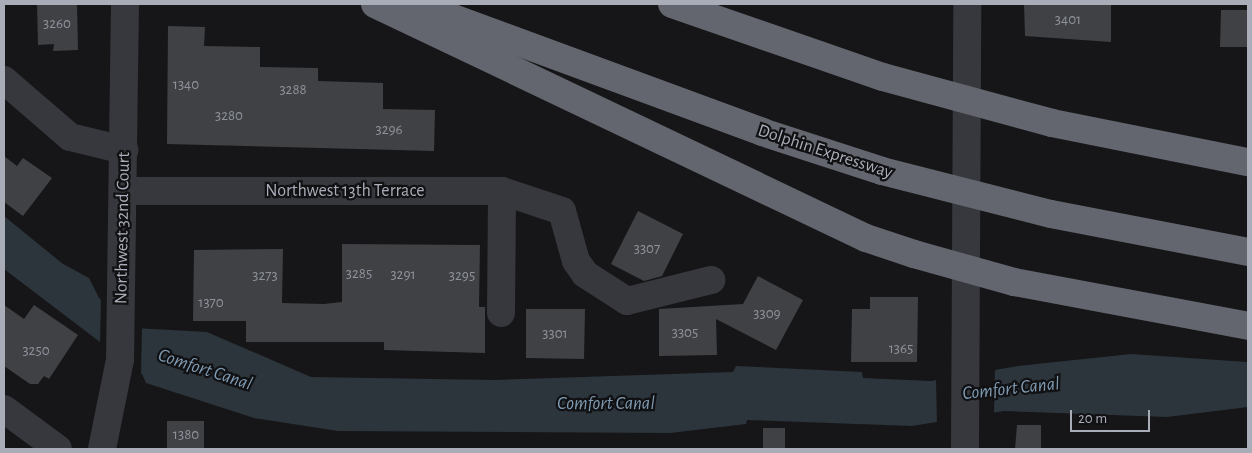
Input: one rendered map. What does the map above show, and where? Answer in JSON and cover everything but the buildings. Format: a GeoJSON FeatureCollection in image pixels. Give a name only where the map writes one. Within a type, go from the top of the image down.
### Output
{"type":"FeatureCollection","features":[{"type":"Feature","properties":{"kind":"highway"},"geometry":{"type":"LineString","coordinates":[[376,4],[866,238],[914,254],[1014,282],[1248,326]]}},
{"type":"Feature","properties":{"kind":"highway","name":"Dolphin Expressway"},"geometry":{"type":"LineString","coordinates":[[415,4],[753,129],[882,171],[1051,214],[1248,252]]}},
{"type":"Feature","properties":{"kind":"highway"},"geometry":{"type":"LineString","coordinates":[[672,4],[883,77],[1052,123],[1248,162]]}},
{"type":"Feature","properties":{"kind":"street","name":"Northwest 32nd Court"},"geometry":{"type":"LineString","coordinates":[[102,449],[120,360],[125,190],[126,4]]}},
{"type":"Feature","properties":{"kind":"street"},"geometry":{"type":"LineString","coordinates":[[965,436],[967,4]]}},
{"type":"Feature","properties":{"kind":"street"},"geometry":{"type":"LineString","coordinates":[[4,80],[50,125],[70,137],[124,150]]}},
{"type":"Feature","properties":{"kind":"street","name":"Northwest 13th Terrace"},"geometry":{"type":"LineString","coordinates":[[125,190],[502,191],[562,211],[576,261],[585,274],[613,294],[640,301],[711,280]]}},
{"type":"Feature","properties":{"kind":"street"},"geometry":{"type":"LineString","coordinates":[[501,313],[502,191]]}},
{"type":"Feature","properties":{"kind":"street"},"geometry":{"type":"LineString","coordinates":[[4,409],[58,449]]}},
{"type":"Feature","properties":{"kind":"water","name":"Comfort Canal"},"geometry":{"type":"Polygon","coordinates":[[[4,216],[63,264],[89,278],[99,298],[134,328],[207,332],[311,377],[495,380],[733,372],[736,366],[862,372],[863,378],[931,381],[1018,366],[1131,354],[1247,362],[1248,407],[1167,417],[1004,411],[912,426],[747,420],[746,424],[670,433],[338,431],[254,418],[146,383],[142,374],[4,269],[4,216]]]}},
{"type":"Feature","properties":{"kind":"pier"},"geometry":{"type":"Polygon","coordinates":[[[101,298],[142,328],[141,375],[100,345],[101,298]]]}},
{"type":"Feature","properties":{"kind":"pier"},"geometry":{"type":"Polygon","coordinates":[[[995,366],[994,415],[937,426],[936,378],[995,366]]]}}]}
